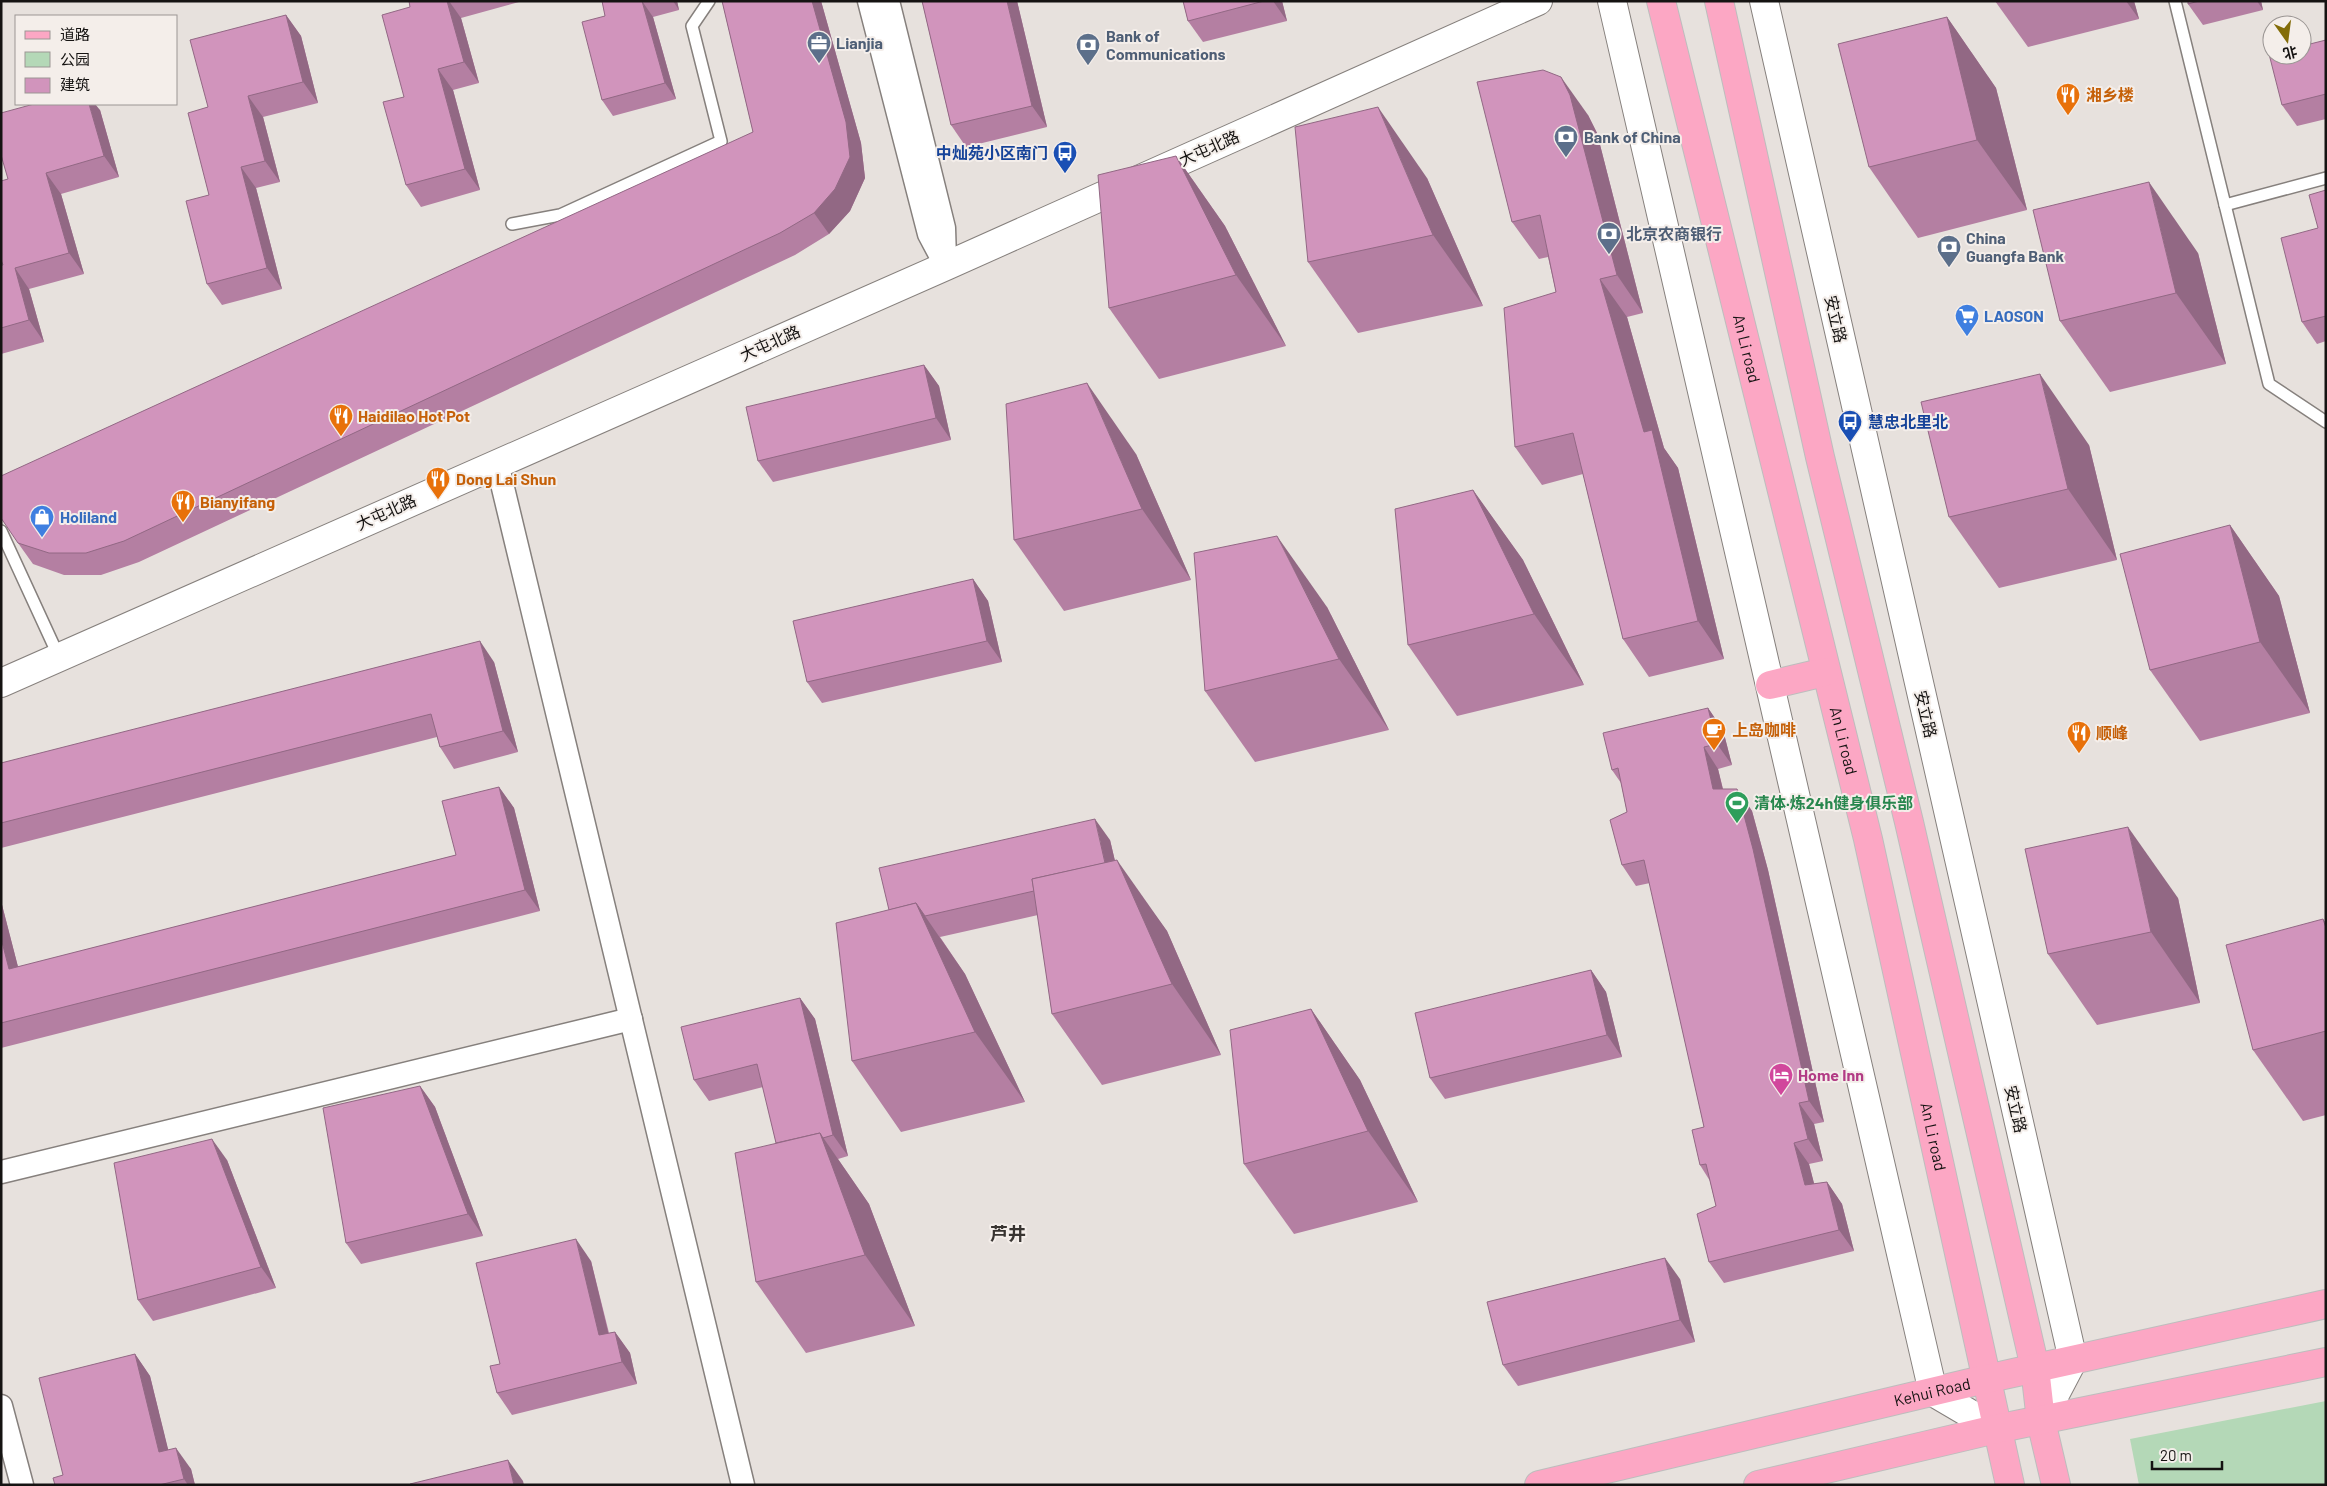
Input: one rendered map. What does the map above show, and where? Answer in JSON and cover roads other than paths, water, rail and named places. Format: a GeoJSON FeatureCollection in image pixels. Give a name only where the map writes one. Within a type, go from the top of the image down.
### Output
{"type":"FeatureCollection","features":[{"type":"Feature","properties":{"kind":"main road","name":"An Li road"},"geometry":{"type":"LineString","coordinates":[[1661,1],[1825,672],[1868,839],[1996,1429],[2010,1485]]}},
{"type":"Feature","properties":{"kind":"main road"},"geometry":{"type":"LineString","coordinates":[[1719,1],[1820,457],[1911,831],[2035,1368],[2041,1421],[2056,1485]]}},
{"type":"Feature","properties":{"kind":"main road"},"geometry":{"type":"LineString","coordinates":[[1770,685],[1825,672]]}},
{"type":"Feature","properties":{"kind":"main road","name":"Kehui Road"},"geometry":{"type":"LineString","coordinates":[[1539,1485],[1986,1379],[2326,1304]]}},
{"type":"Feature","properties":{"kind":"main road"},"geometry":{"type":"LineString","coordinates":[[1758,1485],[1996,1429],[2326,1362]]}},
{"type":"Feature","properties":{"kind":"street"},"geometry":{"type":"LineString","coordinates":[[869,1],[929,234],[946,266]]}},
{"type":"Feature","properties":{"kind":"street"},"geometry":{"type":"LineString","coordinates":[[888,1],[944,228],[946,266]]}},
{"type":"Feature","properties":{"kind":"street","name":"大屯北路"},"geometry":{"type":"LineString","coordinates":[[1,683],[946,266],[1538,1]]}},
{"type":"Feature","properties":{"kind":"street"},"geometry":{"type":"LineString","coordinates":[[1612,1],[1933,1392],[1996,1429]]}},
{"type":"Feature","properties":{"kind":"street","name":"安立路"},"geometry":{"type":"LineString","coordinates":[[1764,1],[2073,1360]]}},
{"type":"Feature","properties":{"kind":"street"},"geometry":{"type":"LineString","coordinates":[[497,463],[743,1485]]}},
{"type":"Feature","properties":{"kind":"street"},"geometry":{"type":"LineString","coordinates":[[1,1172],[631,1019]]}},
{"type":"Feature","properties":{"kind":"street"},"geometry":{"type":"LineString","coordinates":[[2041,1421],[2073,1360]]}},
{"type":"Feature","properties":{"kind":"street"},"geometry":{"type":"LineString","coordinates":[[1,1406],[22,1485]]}},
{"type":"Feature","properties":{"kind":"lane"},"geometry":{"type":"LineString","coordinates":[[512,224],[560,214],[721,141],[692,26],[709,1]]}},
{"type":"Feature","properties":{"kind":"lane"},"geometry":{"type":"LineString","coordinates":[[2175,1],[2269,384],[2326,422]]}},
{"type":"Feature","properties":{"kind":"lane"},"geometry":{"type":"LineString","coordinates":[[2225,205],[2326,178]]}},
{"type":"Feature","properties":{"kind":"lane"},"geometry":{"type":"LineString","coordinates":[[1,531],[59,657]]}},
{"type":"Feature","properties":{"kind":"place","name":"Lianjia"},"geometry":{"type":"Point","coordinates":[819,64]}},
{"type":"Feature","properties":{"kind":"place","name":"Bank of Communications"},"geometry":{"type":"Point","coordinates":[1088,66]}},
{"type":"Feature","properties":{"kind":"place","name":"湘乡楼"},"geometry":{"type":"Point","coordinates":[2068,116]}},
{"type":"Feature","properties":{"kind":"place","name":"Bank of China"},"geometry":{"type":"Point","coordinates":[1566,158]}},
{"type":"Feature","properties":{"kind":"place","name":"中灿苑小区南门"},"geometry":{"type":"Point","coordinates":[1065,174]}},
{"type":"Feature","properties":{"kind":"place","name":"北京农商银行"},"geometry":{"type":"Point","coordinates":[1609,255]}},
{"type":"Feature","properties":{"kind":"place","name":"China Guangfa Bank"},"geometry":{"type":"Point","coordinates":[1949,268]}},
{"type":"Feature","properties":{"kind":"place","name":"LAOSON"},"geometry":{"type":"Point","coordinates":[1967,337]}},
{"type":"Feature","properties":{"kind":"place","name":"Haidilao Hot Pot"},"geometry":{"type":"Point","coordinates":[341,437]}},
{"type":"Feature","properties":{"kind":"place","name":"慧忠北里北"},"geometry":{"type":"Point","coordinates":[1850,443]}},
{"type":"Feature","properties":{"kind":"place","name":"Dong Lai Shun"},"geometry":{"type":"Point","coordinates":[438,500]}},
{"type":"Feature","properties":{"kind":"place","name":"Bianyifang"},"geometry":{"type":"Point","coordinates":[183,523]}},
{"type":"Feature","properties":{"kind":"place","name":"Holiland"},"geometry":{"type":"Point","coordinates":[42,538]}},
{"type":"Feature","properties":{"kind":"place","name":"上岛咖啡"},"geometry":{"type":"Point","coordinates":[1714,751]}},
{"type":"Feature","properties":{"kind":"place","name":"顺峰"},"geometry":{"type":"Point","coordinates":[2079,754]}},
{"type":"Feature","properties":{"kind":"place","name":"清体·炼24h健身俱乐部"},"geometry":{"type":"Point","coordinates":[1737,824]}},
{"type":"Feature","properties":{"kind":"place","name":"Home Inn"},"geometry":{"type":"Point","coordinates":[1781,1096]}},
{"type":"Feature","properties":{"kind":"district","name":"芦井"},"geometry":{"type":"Point","coordinates":[1008,1234]}}]}
